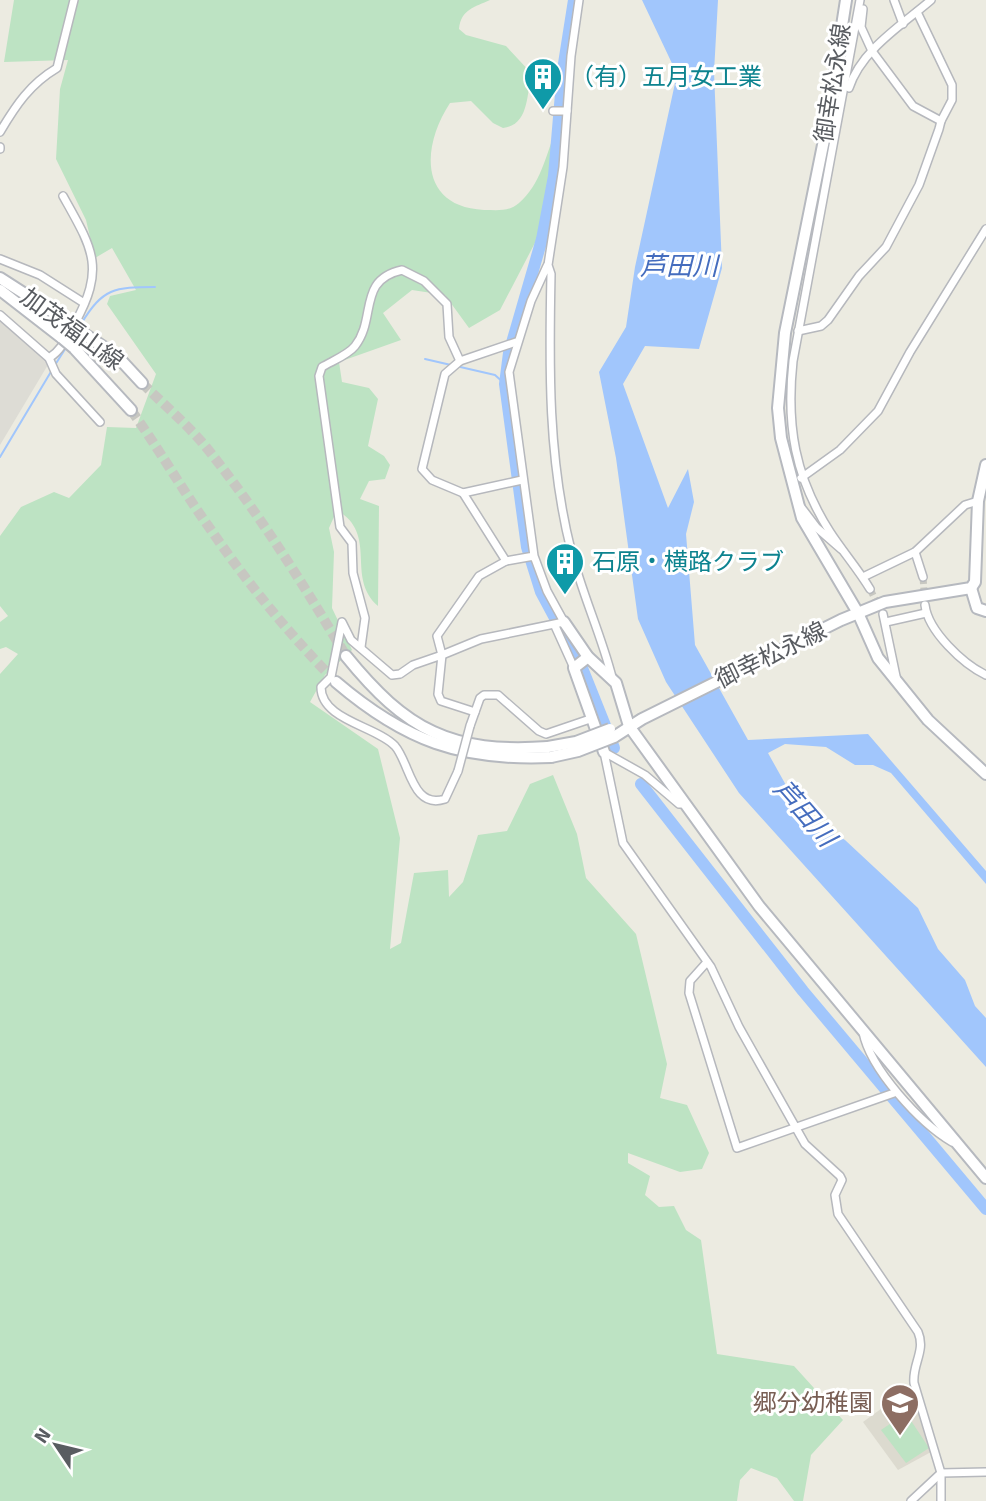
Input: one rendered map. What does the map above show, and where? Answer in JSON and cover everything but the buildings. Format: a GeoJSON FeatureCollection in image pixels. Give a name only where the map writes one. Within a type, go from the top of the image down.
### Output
{"type":"FeatureCollection","features":[{"type":"Feature","properties":{"kind":"main road","name":"御幸松永線"},"geometry":{"type":"LineString","coordinates":[[629,726],[858,613],[810,536],[796,500],[781,438],[780,380],[792,291],[825,135],[846,0]]}},
{"type":"Feature","properties":{"kind":"main road","name":"加茂福山線"},"geometry":{"type":"LineString","coordinates":[[0,278],[117,356],[142,383]]}},
{"type":"Feature","properties":{"kind":"main road","name":"加茂福山線"},"geometry":{"type":"LineString","coordinates":[[0,290],[74,348],[131,410]]}},
{"type":"Feature","properties":{"kind":"main road"},"geometry":{"type":"LineString","coordinates":[[986,465],[978,501],[975,582],[971,588],[908,596],[858,613],[878,659],[896,683],[928,720],[986,774]]}},
{"type":"Feature","properties":{"kind":"main road"},"geometry":{"type":"LineString","coordinates":[[971,588],[977,608],[986,611]]}},
{"type":"Feature","properties":{"kind":"main road"},"geometry":{"type":"LineString","coordinates":[[559,624],[588,657],[612,678],[629,726],[759,906],[986,1178]]}},
{"type":"Feature","properties":{"kind":"main road"},"geometry":{"type":"LineString","coordinates":[[346,656],[383,699],[402,715],[427,729],[486,749],[549,752]]}},
{"type":"Feature","properties":{"kind":"main road"},"geometry":{"type":"LineString","coordinates":[[588,657],[574,668],[604,752]]}},
{"type":"Feature","properties":{"kind":"main road"},"geometry":{"type":"LineString","coordinates":[[336,682],[383,718],[450,748],[505,759],[549,752],[629,726]]}},
{"type":"Feature","properties":{"kind":"street"},"geometry":{"type":"LineString","coordinates":[[0,132],[19,100],[40,78],[57,68],[74,0]]}},
{"type":"Feature","properties":{"kind":"street"},"geometry":{"type":"LineString","coordinates":[[574,668],[547,591],[531,557],[509,372],[516,341],[548,265],[563,167],[579,0]]}},
{"type":"Feature","properties":{"kind":"street"},"geometry":{"type":"LineString","coordinates":[[894,0],[903,24]]}},
{"type":"Feature","properties":{"kind":"street"},"geometry":{"type":"LineString","coordinates":[[844,96],[854,72],[872,51],[931,0]]}},
{"type":"Feature","properties":{"kind":"street"},"geometry":{"type":"LineString","coordinates":[[860,1],[863,9],[862,27],[872,51],[914,106],[941,121]]}},
{"type":"Feature","properties":{"kind":"street"},"geometry":{"type":"LineString","coordinates":[[860,1],[798,333],[791,380],[791,417],[801,478],[814,504],[870,589]]}},
{"type":"Feature","properties":{"kind":"street"},"geometry":{"type":"LineString","coordinates":[[798,333],[821,326],[828,320],[859,276],[886,247],[919,185],[941,121],[952,100],[952,85],[917,12]]}},
{"type":"Feature","properties":{"kind":"street"},"geometry":{"type":"LineString","coordinates":[[553,111],[567,111]]}},
{"type":"Feature","properties":{"kind":"street"},"geometry":{"type":"LineString","coordinates":[[50,358],[59,352],[94,279],[89,242],[63,196]]}},
{"type":"Feature","properties":{"kind":"street"},"geometry":{"type":"LineString","coordinates":[[801,478],[840,450],[878,411],[910,352],[964,270],[986,229]]}},
{"type":"Feature","properties":{"kind":"street"},"geometry":{"type":"LineString","coordinates":[[0,259],[40,275],[84,303]]}},
{"type":"Feature","properties":{"kind":"street"},"geometry":{"type":"LineString","coordinates":[[548,265],[551,274],[549,398],[559,495],[587,605],[612,678]]}},
{"type":"Feature","properties":{"kind":"street"},"geometry":{"type":"LineString","coordinates":[[361,646],[365,618],[353,573],[352,542],[340,527],[319,376],[322,367],[354,348],[362,334],[374,288],[381,278],[402,270],[424,281],[447,304],[449,337],[457,364]]}},
{"type":"Feature","properties":{"kind":"street"},"geometry":{"type":"LineString","coordinates":[[0,315],[50,358],[56,374],[100,422]]}},
{"type":"Feature","properties":{"kind":"street"},"geometry":{"type":"LineString","coordinates":[[780,380],[786,371],[798,333]]}},
{"type":"Feature","properties":{"kind":"street"},"geometry":{"type":"LineString","coordinates":[[506,561],[463,493],[432,480],[422,469],[442,382],[457,364],[516,341]]}},
{"type":"Feature","properties":{"kind":"street"},"geometry":{"type":"LineString","coordinates":[[463,493],[522,480]]}},
{"type":"Feature","properties":{"kind":"street"},"geometry":{"type":"LineString","coordinates":[[796,500],[817,528],[844,551]]}},
{"type":"Feature","properties":{"kind":"street"},"geometry":{"type":"LineString","coordinates":[[863,577],[915,552],[965,505],[978,501]]}},
{"type":"Feature","properties":{"kind":"street"},"geometry":{"type":"LineString","coordinates":[[915,552],[923,577]]}},
{"type":"Feature","properties":{"kind":"street"},"geometry":{"type":"LineString","coordinates":[[475,712],[441,701],[438,694],[442,655],[437,636],[479,576],[506,561],[531,557]]}},
{"type":"Feature","properties":{"kind":"street"},"geometry":{"type":"LineString","coordinates":[[896,683],[898,676],[890,654],[884,618],[925,609],[931,624],[967,663],[986,675]]}},
{"type":"Feature","properties":{"kind":"street"},"geometry":{"type":"LineString","coordinates":[[559,624],[481,639],[392,675],[351,640],[342,622],[331,677],[321,687],[325,701],[338,713],[393,743],[415,787],[432,801],[445,799],[458,771],[480,698],[491,694],[498,695],[539,732],[547,734],[593,718]]}},
{"type":"Feature","properties":{"kind":"street"},"geometry":{"type":"LineString","coordinates":[[604,752],[645,775],[679,804],[686,804]]}},
{"type":"Feature","properties":{"kind":"street"},"geometry":{"type":"LineString","coordinates":[[604,752],[623,842],[720,983],[739,1027],[805,1143],[840,1176],[842,1180],[834,1205],[838,1214],[918,1332],[922,1349],[913,1370],[914,1383],[941,1473],[941,1501]]}},
{"type":"Feature","properties":{"kind":"street"},"geometry":{"type":"LineString","coordinates":[[707,962],[690,981],[689,993],[735,1146],[739,1149],[796,1125],[891,1094]]}},
{"type":"Feature","properties":{"kind":"street"},"geometry":{"type":"LineString","coordinates":[[862,1031],[864,1041],[891,1094],[944,1137],[958,1145]]}},
{"type":"Feature","properties":{"kind":"street"},"geometry":{"type":"LineString","coordinates":[[911,1501],[941,1473],[986,1472]]}},
{"type":"Feature","properties":{"kind":"shaded area"},"geometry":{"type":"Polygon","coordinates":[[[0,321],[49,363],[0,445],[0,321]]]}},
{"type":"Feature","properties":{"kind":"shaded area","name":"郷分幼稚園"},"geometry":{"type":"Polygon","coordinates":[[[912,1389],[931,1452],[898,1470],[863,1422],[912,1389]]]}},
{"type":"Feature","properties":{"kind":"green space"},"geometry":{"type":"Polygon","coordinates":[[[14,0],[490,0],[466,13],[459,29],[466,35],[506,46],[532,74],[525,107],[518,121],[503,128],[493,123],[471,101],[450,103],[440,120],[431,155],[432,172],[437,186],[447,198],[463,206],[484,210],[511,208],[532,188],[542,170],[555,132],[564,133],[538,237],[500,310],[469,328],[445,295],[412,290],[383,313],[401,340],[339,362],[342,382],[369,388],[378,399],[368,446],[384,456],[390,465],[385,479],[369,481],[360,499],[379,506],[378,606],[368,595],[364,582],[356,531],[349,520],[337,510],[329,528],[334,552],[332,608],[352,650],[325,675],[310,702],[378,749],[400,838],[390,949],[401,943],[414,873],[448,870],[449,897],[463,882],[478,835],[507,831],[530,784],[553,775],[577,834],[586,878],[636,934],[667,1064],[660,1098],[687,1105],[709,1153],[702,1169],[680,1172],[628,1153],[628,1163],[650,1176],[645,1195],[659,1207],[674,1206],[686,1230],[701,1240],[717,1354],[794,1366],[843,1420],[811,1455],[803,1501],[794,1501],[777,1478],[751,1468],[740,1480],[737,1501],[0,1501],[0,674],[18,654],[6,647],[0,649],[0,622],[8,616],[0,606],[0,536],[21,507],[54,492],[69,498],[101,465],[107,427],[136,428],[156,374],[107,304],[110,296],[136,290],[112,248],[95,258],[86,220],[56,159],[60,89],[68,60],[4,62],[14,0]]]}},
{"type":"Feature","properties":{"kind":"green space"},"geometry":{"type":"Polygon","coordinates":[[[906,1413],[929,1448],[906,1463],[881,1430],[906,1413]]]}},
{"type":"Feature","properties":{"kind":"water","name":"芦田川"},"geometry":{"type":"Polygon","coordinates":[[[642,0],[718,0],[714,72],[722,268],[699,349],[645,346],[623,384],[668,508],[688,469],[694,502],[686,534],[695,645],[748,740],[868,734],[986,871],[986,884],[891,773],[873,765],[855,765],[826,747],[785,744],[768,753],[806,821],[845,840],[918,908],[938,949],[965,980],[975,1006],[986,1018],[986,1067],[739,793],[666,682],[638,619],[616,458],[599,372],[626,327],[635,267],[677,74],[642,0]]]}},
{"type":"Feature","properties":{"kind":"waterway"},"geometry":{"type":"LineString","coordinates":[[556,620],[541,592],[527,547],[505,384],[509,353],[542,239],[554,176],[563,70],[574,0]]}},
{"type":"Feature","properties":{"kind":"waterway"},"geometry":{"type":"LineString","coordinates":[[81,324],[103,296],[119,289],[155,287]]}},
{"type":"Feature","properties":{"kind":"waterway"},"geometry":{"type":"LineString","coordinates":[[55,365],[67,346]]}},
{"type":"Feature","properties":{"kind":"waterway"},"geometry":{"type":"LineString","coordinates":[[425,359],[451,365]]}},
{"type":"Feature","properties":{"kind":"waterway"},"geometry":{"type":"LineString","coordinates":[[456,366],[495,375],[505,384]]}},
{"type":"Feature","properties":{"kind":"waterway"},"geometry":{"type":"LineString","coordinates":[[0,457],[52,370]]}},
{"type":"Feature","properties":{"kind":"waterway"},"geometry":{"type":"LineString","coordinates":[[563,635],[576,657]]}},
{"type":"Feature","properties":{"kind":"waterway"},"geometry":{"type":"LineString","coordinates":[[582,668],[614,748]]}},
{"type":"Feature","properties":{"kind":"waterway"},"geometry":{"type":"LineString","coordinates":[[641,784],[803,991],[986,1209]]}},
{"type":"Feature","properties":{"kind":"tunnel"},"geometry":{"type":"LineString","coordinates":[[142,383],[191,430],[244,497],[280,549],[346,656]]}},
{"type":"Feature","properties":{"kind":"tunnel"},"geometry":{"type":"LineString","coordinates":[[131,410],[240,570],[302,646],[336,682]]}},
{"type":"Feature","properties":{"kind":"tunnel"},"geometry":{"type":"LineString","coordinates":[[923,577],[925,605]]}},
{"type":"Feature","properties":{"kind":"tunnel"},"geometry":{"type":"LineString","coordinates":[[870,589],[879,607]]}},
{"type":"Feature","properties":{"kind":"place","name":"（有）五月女工業"},"geometry":{"type":"Point","coordinates":[543,111]}},
{"type":"Feature","properties":{"kind":"place","name":"石原・横路クラブ"},"geometry":{"type":"Point","coordinates":[565,596]}},
{"type":"Feature","properties":{"kind":"place","name":"郷分幼稚園"},"geometry":{"type":"Point","coordinates":[900,1437]}}]}
